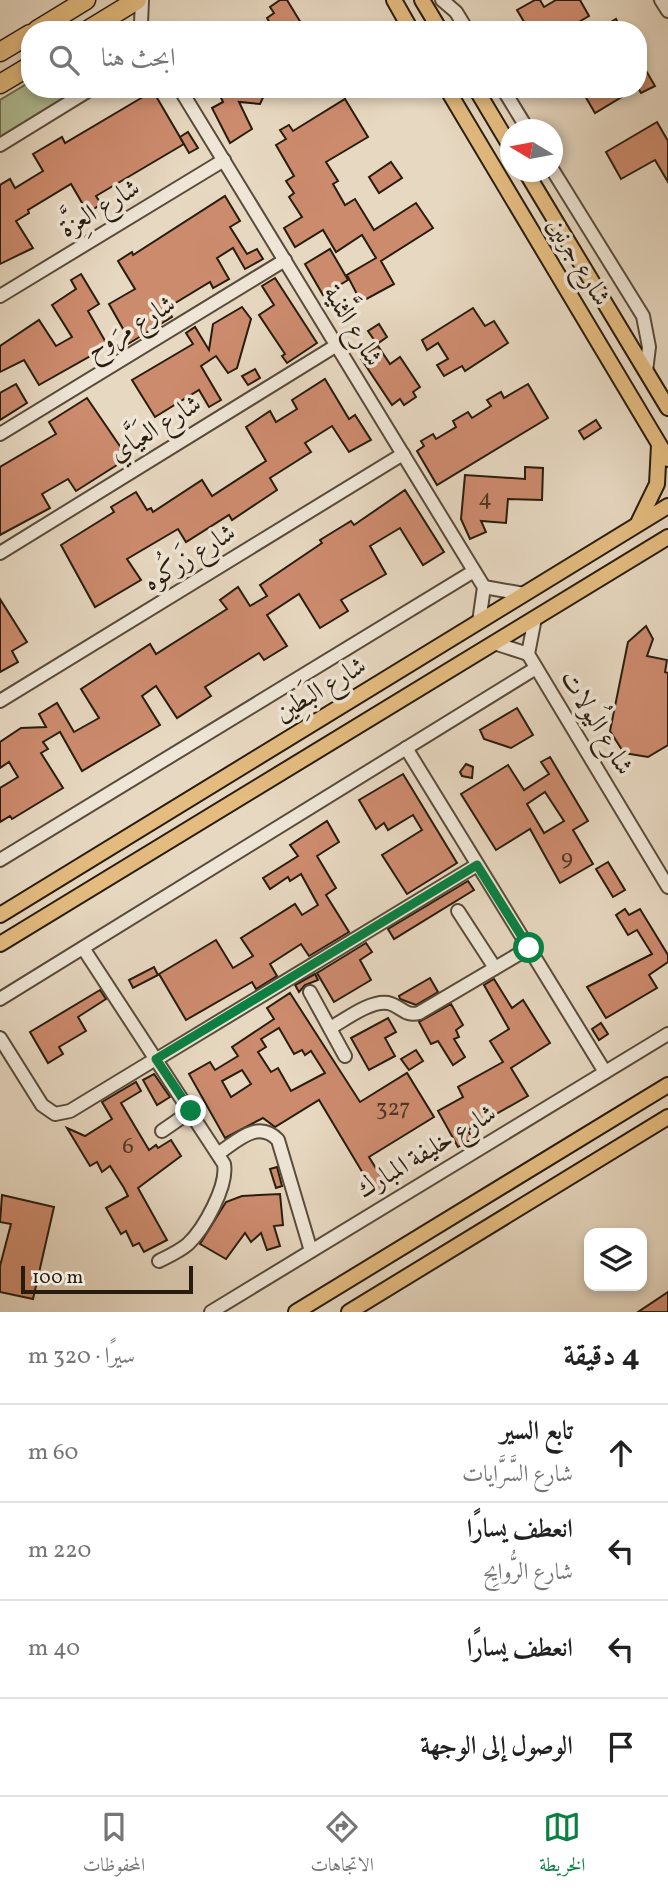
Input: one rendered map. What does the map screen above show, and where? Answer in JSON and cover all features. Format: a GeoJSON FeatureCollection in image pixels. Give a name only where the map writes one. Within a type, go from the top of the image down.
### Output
{"type":"FeatureCollection","features":[{"type":"Feature","properties":{"kind":"highway"},"geometry":{"type":"LineString","coordinates":[[51,21],[86,0]]}},
{"type":"Feature","properties":{"kind":"highway"},"geometry":{"type":"LineString","coordinates":[[102,21],[139,0]]}},
{"type":"Feature","properties":{"kind":"highway"},"geometry":{"type":"LineString","coordinates":[[0,52],[21,39]]}},
{"type":"Feature","properties":{"kind":"highway"},"geometry":{"type":"LineString","coordinates":[[0,84],[21,71]]}},
{"type":"Feature","properties":{"kind":"main road"},"geometry":{"type":"LineString","coordinates":[[394,0],[406,21]]}},
{"type":"Feature","properties":{"kind":"main road"},"geometry":{"type":"LineString","coordinates":[[422,0],[435,21]]}},
{"type":"Feature","properties":{"kind":"main road","name":"شارع جرنين"},"geometry":{"type":"LineString","coordinates":[[452,98],[668,459]]}},
{"type":"Feature","properties":{"kind":"main road"},"geometry":{"type":"LineString","coordinates":[[481,98],[500,129]]}},
{"type":"Feature","properties":{"kind":"main road","name":"شارع جرنين"},"geometry":{"type":"LineString","coordinates":[[532,182],[668,408]]}},
{"type":"Feature","properties":{"kind":"main road"},"geometry":{"type":"LineString","coordinates":[[636,526],[649,506],[657,484],[659,443]]}},
{"type":"Feature","properties":{"kind":"main road","name":"شارع البَطِين"},"geometry":{"type":"LineString","coordinates":[[0,915],[668,506]]}},
{"type":"Feature","properties":{"kind":"main road","name":"شارع البَطِين"},"geometry":{"type":"LineString","coordinates":[[0,944],[535,618],[661,545],[668,537]]}},
{"type":"Feature","properties":{"kind":"main road"},"geometry":{"type":"LineString","coordinates":[[296,1312],[668,1085]]}},
{"type":"Feature","properties":{"kind":"main road"},"geometry":{"type":"LineString","coordinates":[[349,1312],[668,1117]]}},
{"type":"Feature","properties":{"kind":"street"},"geometry":{"type":"LineString","coordinates":[[56,18],[60,0]]}},
{"type":"Feature","properties":{"kind":"street"},"geometry":{"type":"LineString","coordinates":[[139,0],[142,21]]}},
{"type":"Feature","properties":{"kind":"street"},"geometry":{"type":"LineString","coordinates":[[661,0],[668,11]]}},
{"type":"Feature","properties":{"kind":"street"},"geometry":{"type":"LineString","coordinates":[[452,2],[462,21]]}},
{"type":"Feature","properties":{"kind":"street"},"geometry":{"type":"LineString","coordinates":[[112,15],[128,21]]}},
{"type":"Feature","properties":{"kind":"street"},"geometry":{"type":"LineString","coordinates":[[0,145],[76,98]]}},
{"type":"Feature","properties":{"kind":"street","name":"شارع الثَّنية"},"geometry":{"type":"LineString","coordinates":[[186,98],[484,587]]}},
{"type":"Feature","properties":{"kind":"street"},"geometry":{"type":"LineString","coordinates":[[508,98],[521,119]]}},
{"type":"Feature","properties":{"kind":"street","name":"شارع العِزَّة"},"geometry":{"type":"LineString","coordinates":[[0,296],[224,160]]}},
{"type":"Feature","properties":{"kind":"street"},"geometry":{"type":"LineString","coordinates":[[560,182],[643,316],[649,347],[646,371]]}},
{"type":"Feature","properties":{"kind":"street","name":"شارع مرَوح"},"geometry":{"type":"LineString","coordinates":[[0,434],[285,260]]}},
{"type":"Feature","properties":{"kind":"street","name":"شارع العَيَّاي"},"geometry":{"type":"LineString","coordinates":[[0,553],[337,345]]}},
{"type":"Feature","properties":{"kind":"street","name":"شارع زَركُوه"},"geometry":{"type":"LineString","coordinates":[[0,701],[403,454]]}},
{"type":"Feature","properties":{"kind":"street","name":"شارع البَطِين"},"geometry":{"type":"LineString","coordinates":[[0,860],[474,571]]}},
{"type":"Feature","properties":{"kind":"street"},"geometry":{"type":"LineString","coordinates":[[479,622],[484,587],[524,594]]}},
{"type":"Feature","properties":{"kind":"street","name":"شارع اليُولات"},"geometry":{"type":"LineString","coordinates":[[535,618],[528,654],[668,887]]}},
{"type":"Feature","properties":{"kind":"street","name":"شارع اليُولات"},"geometry":{"type":"LineString","coordinates":[[494,643],[528,654]]}},
{"type":"Feature","properties":{"kind":"street"},"geometry":{"type":"LineString","coordinates":[[0,999],[536,668]]}},
{"type":"Feature","properties":{"kind":"street"},"geometry":{"type":"LineString","coordinates":[[406,748],[605,1072]]}},
{"type":"Feature","properties":{"kind":"street"},"geometry":{"type":"LineString","coordinates":[[0,1038],[42,1105],[55,1114],[70,1111],[477,865]]}},
{"type":"Feature","properties":{"kind":"street"},"geometry":{"type":"LineString","coordinates":[[457,911],[495,968]]}},
{"type":"Feature","properties":{"kind":"street"},"geometry":{"type":"LineString","coordinates":[[83,948],[153,1061],[219,1153],[225,1170],[219,1194],[190,1241],[159,1261]]}},
{"type":"Feature","properties":{"kind":"street"},"geometry":{"type":"LineString","coordinates":[[330,1028],[380,1003],[393,1005],[407,1014],[419,1013],[529,948]]}},
{"type":"Feature","properties":{"kind":"street"},"geometry":{"type":"LineString","coordinates":[[310,992],[345,1056]]}},
{"type":"Feature","properties":{"kind":"street","name":"شارع خليفة المبارك"},"geometry":{"type":"LineString","coordinates":[[211,1312],[668,1034]]}},
{"type":"Feature","properties":{"kind":"street"},"geometry":{"type":"LineString","coordinates":[[162,1131],[191,1111]]}},
{"type":"Feature","properties":{"kind":"street"},"geometry":{"type":"LineString","coordinates":[[219,1153],[255,1130],[268,1132],[278,1140],[311,1251]]}},
{"type":"Feature","properties":{"kind":"green space"},"geometry":{"type":"Polygon","coordinates":[[[21,87],[21,98],[72,98],[0,143],[0,100],[21,87]]]}},
{"type":"Feature","properties":{"kind":"building"},"geometry":{"type":"Polygon","coordinates":[[[280,0],[287,0],[300,21],[269,21],[267,18],[274,13],[270,7],[280,0]]]}},
{"type":"Feature","properties":{"kind":"building"},"geometry":{"type":"Polygon","coordinates":[[[535,0],[540,0],[544,7],[556,0],[580,0],[589,16],[580,21],[524,21],[517,10],[535,0]]]}},
{"type":"Feature","properties":{"kind":"building"},"geometry":{"type":"Polygon","coordinates":[[[647,72],[655,86],[647,90],[647,72]]]}},
{"type":"Feature","properties":{"kind":"building"},"geometry":{"type":"Polygon","coordinates":[[[141,98],[157,98],[184,144],[96,196],[101,204],[88,213],[71,184],[28,210],[29,213],[16,221],[33,248],[0,264],[0,185],[10,179],[15,188],[43,171],[33,154],[62,137],[65,143],[141,98]]]}},
{"type":"Feature","properties":{"kind":"building"},"geometry":{"type":"Polygon","coordinates":[[[221,98],[263,98],[260,104],[239,102],[252,129],[230,143],[212,108],[223,102],[221,98]]]}},
{"type":"Feature","properties":{"kind":"building"},"geometry":{"type":"Polygon","coordinates":[[[586,98],[620,98],[595,113],[586,98]]]}},
{"type":"Feature","properties":{"kind":"building"},"geometry":{"type":"Polygon","coordinates":[[[345,99],[368,137],[326,162],[338,181],[333,184],[345,205],[355,199],[374,230],[416,203],[433,228],[381,261],[394,284],[361,302],[347,275],[376,258],[362,235],[336,252],[323,230],[295,247],[284,228],[302,217],[289,197],[294,193],[286,181],[294,176],[276,145],[286,139],[280,130],[289,125],[293,131],[345,99]]]}},
{"type":"Feature","properties":{"kind":"building"},"geometry":{"type":"Polygon","coordinates":[[[657,122],[668,141],[668,182],[655,160],[621,179],[606,152],[657,122]]]}},
{"type":"Feature","properties":{"kind":"building"},"geometry":{"type":"Polygon","coordinates":[[[188,132],[198,148],[189,153],[180,137],[188,132]]]}},
{"type":"Feature","properties":{"kind":"building"},"geometry":{"type":"Polygon","coordinates":[[[391,162],[402,178],[379,193],[369,177],[391,162]]]}},
{"type":"Feature","properties":{"kind":"building"},"geometry":{"type":"Polygon","coordinates":[[[225,196],[240,221],[230,227],[247,254],[257,249],[263,259],[245,269],[233,248],[217,258],[229,279],[213,288],[210,282],[167,308],[172,317],[128,344],[123,336],[126,334],[109,304],[135,289],[118,261],[132,252],[133,255],[225,196]]]}},
{"type":"Feature","properties":{"kind":"building"},"geometry":{"type":"Polygon","coordinates":[[[330,249],[348,280],[323,295],[305,264],[330,249]]]}},
{"type":"Feature","properties":{"kind":"building"},"geometry":{"type":"Polygon","coordinates":[[[81,274],[99,304],[88,311],[108,346],[39,385],[24,360],[0,372],[0,346],[39,320],[56,346],[72,337],[52,305],[76,289],[71,280],[81,274]]]}},
{"type":"Feature","properties":{"kind":"building"},"geometry":{"type":"Polygon","coordinates":[[[275,278],[317,343],[287,363],[282,356],[285,354],[259,315],[274,305],[262,286],[275,278]]]}},
{"type":"Feature","properties":{"kind":"building"},"geometry":{"type":"Polygon","coordinates":[[[242,307],[251,319],[237,368],[228,373],[216,356],[201,366],[221,400],[209,407],[199,390],[155,417],[132,380],[193,344],[186,333],[195,327],[209,350],[213,324],[242,307]]]}},
{"type":"Feature","properties":{"kind":"building"},"geometry":{"type":"Polygon","coordinates":[[[473,308],[485,326],[494,321],[508,343],[465,371],[462,366],[444,376],[437,365],[448,359],[438,343],[427,350],[422,340],[473,308]]]}},
{"type":"Feature","properties":{"kind":"building"},"geometry":{"type":"Polygon","coordinates":[[[379,324],[387,337],[377,344],[368,331],[379,324]]]}},
{"type":"Feature","properties":{"kind":"building"},"geometry":{"type":"Polygon","coordinates":[[[378,346],[390,364],[400,357],[420,387],[413,392],[416,397],[404,405],[400,399],[392,405],[360,357],[378,346]]]}},
{"type":"Feature","properties":{"kind":"building"},"geometry":{"type":"Polygon","coordinates":[[[255,369],[260,378],[248,385],[242,376],[255,369]]]}},
{"type":"Feature","properties":{"kind":"building"},"geometry":{"type":"Polygon","coordinates":[[[325,379],[349,419],[355,415],[371,440],[349,452],[332,426],[305,443],[311,452],[270,478],[277,490],[232,520],[229,515],[186,542],[178,529],[127,559],[141,580],[95,607],[61,545],[114,512],[111,507],[136,492],[147,510],[151,508],[153,512],[202,480],[212,496],[266,461],[246,427],[270,411],[276,422],[297,409],[292,400],[325,379]]]}},
{"type":"Feature","properties":{"kind":"building"},"geometry":{"type":"Polygon","coordinates":[[[16,384],[27,403],[0,420],[0,393],[16,384]]]}},
{"type":"Feature","properties":{"kind":"building"},"geometry":{"type":"Polygon","coordinates":[[[528,384],[548,418],[437,485],[417,451],[424,446],[421,441],[433,434],[436,439],[456,427],[453,421],[468,412],[472,418],[491,406],[487,400],[501,392],[504,398],[528,384]]]}},
{"type":"Feature","properties":{"kind":"building"},"geometry":{"type":"Polygon","coordinates":[[[87,398],[128,458],[76,491],[68,479],[42,494],[50,508],[0,535],[0,467],[56,434],[49,422],[87,398]]]}},
{"type":"Feature","properties":{"kind":"building"},"geometry":{"type":"Polygon","coordinates":[[[596,420],[601,428],[584,439],[579,431],[596,420]]]}},
{"type":"Feature","properties":{"kind":"building"},"geometry":{"type":"Polygon","coordinates":[[[525,467],[543,468],[542,500],[508,499],[506,523],[481,521],[486,532],[470,539],[461,519],[465,475],[525,479],[525,467]]]}},
{"type":"Feature","properties":{"kind":"building"},"geometry":{"type":"Polygon","coordinates":[[[405,490],[444,552],[423,565],[400,528],[370,546],[386,574],[341,600],[348,611],[320,628],[299,594],[267,615],[287,646],[264,660],[259,653],[205,687],[211,696],[177,718],[156,686],[142,696],[160,725],[82,771],[60,732],[43,742],[48,749],[41,753],[63,788],[12,819],[10,816],[0,822],[0,788],[18,777],[9,762],[0,768],[0,742],[21,728],[46,727],[39,714],[57,703],[74,732],[99,718],[81,689],[150,644],[156,654],[227,609],[220,600],[238,587],[250,606],[267,596],[260,585],[322,543],[320,540],[351,521],[354,525],[405,490]]]}},
{"type":"Feature","properties":{"kind":"building"},"geometry":{"type":"Polygon","coordinates":[[[0,599],[27,642],[12,651],[18,662],[0,672],[0,599]]]}},
{"type":"Feature","properties":{"kind":"building"},"geometry":{"type":"Polygon","coordinates":[[[646,626],[653,639],[647,656],[667,660],[665,672],[668,673],[668,745],[648,757],[624,753],[610,731],[628,642],[646,626]]]}},
{"type":"Feature","properties":{"kind":"building"},"geometry":{"type":"Polygon","coordinates":[[[517,708],[533,735],[511,748],[484,739],[480,730],[517,708]]]}},
{"type":"Feature","properties":{"kind":"building"},"geometry":{"type":"Polygon","coordinates":[[[550,757],[588,821],[573,830],[593,864],[560,883],[530,829],[496,850],[461,794],[508,765],[524,790],[549,774],[541,762],[550,757]],[[545,792],[527,804],[544,833],[564,821],[545,792]]]}},
{"type":"Feature","properties":{"kind":"building"},"geometry":{"type":"Polygon","coordinates":[[[466,764],[473,767],[472,778],[462,776],[460,772],[466,764]]]}},
{"type":"Feature","properties":{"kind":"building"},"geometry":{"type":"Polygon","coordinates":[[[403,774],[457,863],[407,894],[382,855],[422,830],[413,815],[388,830],[384,823],[376,829],[359,800],[403,774]]]}},
{"type":"Feature","properties":{"kind":"building"},"geometry":{"type":"Polygon","coordinates":[[[327,821],[339,842],[317,856],[336,888],[326,895],[349,932],[309,956],[301,944],[270,964],[277,976],[256,989],[252,982],[186,1020],[159,974],[216,940],[233,968],[253,956],[241,938],[295,904],[302,915],[318,905],[301,874],[290,881],[288,877],[270,889],[263,878],[298,856],[290,845],[327,821]]]}},
{"type":"Feature","properties":{"kind":"building"},"geometry":{"type":"Polygon","coordinates":[[[608,862],[625,890],[613,897],[596,869],[608,862]]]}},
{"type":"Feature","properties":{"kind":"building"},"geometry":{"type":"Polygon","coordinates":[[[468,881],[474,890],[394,939],[388,929],[468,881]]]}},
{"type":"Feature","properties":{"kind":"building"},"geometry":{"type":"Polygon","coordinates":[[[625,909],[629,915],[640,909],[668,955],[668,962],[649,975],[657,988],[606,1018],[587,987],[652,954],[637,930],[628,935],[616,915],[625,909]]]}},
{"type":"Feature","properties":{"kind":"building"},"geometry":{"type":"Polygon","coordinates":[[[366,943],[372,952],[360,960],[371,980],[334,1002],[317,973],[366,943]]]}},
{"type":"Feature","properties":{"kind":"building"},"geometry":{"type":"Polygon","coordinates":[[[154,967],[158,975],[133,988],[129,980],[154,967]]]}},
{"type":"Feature","properties":{"kind":"building"},"geometry":{"type":"Polygon","coordinates":[[[315,974],[318,980],[305,985],[299,992],[295,985],[315,974]]]}},
{"type":"Feature","properties":{"kind":"building"},"geometry":{"type":"Polygon","coordinates":[[[430,978],[438,992],[416,1005],[400,999],[399,996],[430,978]]]}},
{"type":"Feature","properties":{"kind":"building"},"geometry":{"type":"Polygon","coordinates":[[[494,979],[512,1008],[523,1000],[550,1043],[511,1068],[528,1096],[468,1130],[472,1139],[458,1147],[438,1111],[463,1097],[458,1087],[503,1062],[490,1041],[509,1029],[484,985],[494,979]]]}},
{"type":"Feature","properties":{"kind":"building"},"geometry":{"type":"Polygon","coordinates":[[[100,990],[106,999],[78,1017],[86,1031],[59,1047],[63,1054],[48,1063],[30,1032],[100,990]]]}},
{"type":"Feature","properties":{"kind":"building"},"geometry":{"type":"Polygon","coordinates":[[[290,993],[360,1102],[407,1073],[434,1117],[369,1157],[388,1188],[376,1195],[319,1100],[275,1127],[263,1118],[225,1138],[189,1074],[210,1062],[215,1070],[238,1056],[232,1047],[274,1019],[267,1008],[290,993]],[[279,1028],[261,1039],[266,1047],[258,1052],[271,1072],[278,1068],[291,1091],[325,1073],[311,1051],[305,1055],[302,1050],[294,1054],[279,1028]],[[242,1070],[222,1081],[231,1097],[251,1084],[242,1070]]]}},
{"type":"Feature","properties":{"kind":"building"},"geometry":{"type":"Polygon","coordinates":[[[451,1004],[463,1025],[456,1030],[459,1037],[454,1039],[465,1057],[453,1065],[438,1041],[431,1044],[419,1022],[451,1004]]]}},
{"type":"Feature","properties":{"kind":"building"},"geometry":{"type":"Polygon","coordinates":[[[388,1018],[396,1032],[385,1038],[395,1056],[369,1070],[351,1038],[388,1018]]]}},
{"type":"Feature","properties":{"kind":"building"},"geometry":{"type":"Polygon","coordinates":[[[601,1023],[608,1034],[599,1040],[592,1029],[601,1023]]]}},
{"type":"Feature","properties":{"kind":"building"},"geometry":{"type":"Polygon","coordinates":[[[416,1050],[423,1061],[409,1070],[401,1059],[416,1050]]]}},
{"type":"Feature","properties":{"kind":"building"},"geometry":{"type":"Polygon","coordinates":[[[154,1074],[170,1097],[157,1105],[143,1080],[154,1074]]]}},
{"type":"Feature","properties":{"kind":"building"},"geometry":{"type":"Polygon","coordinates":[[[136,1082],[141,1091],[121,1103],[149,1150],[171,1140],[181,1156],[138,1188],[167,1240],[144,1252],[139,1243],[133,1246],[126,1231],[121,1234],[106,1208],[128,1196],[124,1188],[110,1166],[102,1172],[97,1162],[90,1166],[67,1128],[85,1136],[112,1119],[102,1102],[136,1082]]]}},
{"type":"Feature","properties":{"kind":"building"},"geometry":{"type":"Polygon","coordinates":[[[277,1167],[282,1186],[276,1188],[270,1169],[277,1167]]]}},
{"type":"Feature","properties":{"kind":"building"},"geometry":{"type":"Polygon","coordinates":[[[280,1194],[283,1225],[274,1226],[280,1246],[267,1250],[261,1233],[251,1242],[245,1233],[226,1259],[200,1244],[226,1202],[242,1196],[280,1194]]]}},
{"type":"Feature","properties":{"kind":"building"},"geometry":{"type":"Polygon","coordinates":[[[2,1195],[54,1207],[33,1299],[0,1292],[0,1266],[11,1224],[0,1222],[2,1195]]]}},
{"type":"Feature","properties":{"kind":"building"},"geometry":{"type":"Polygon","coordinates":[[[668,1292],[668,1312],[638,1312],[668,1292]]]}},
{"type":"Feature","properties":{"kind":"route"},"geometry":{"type":"LineString","coordinates":[[191,1111],[156,1059],[477,865],[529,948]]}}]}
